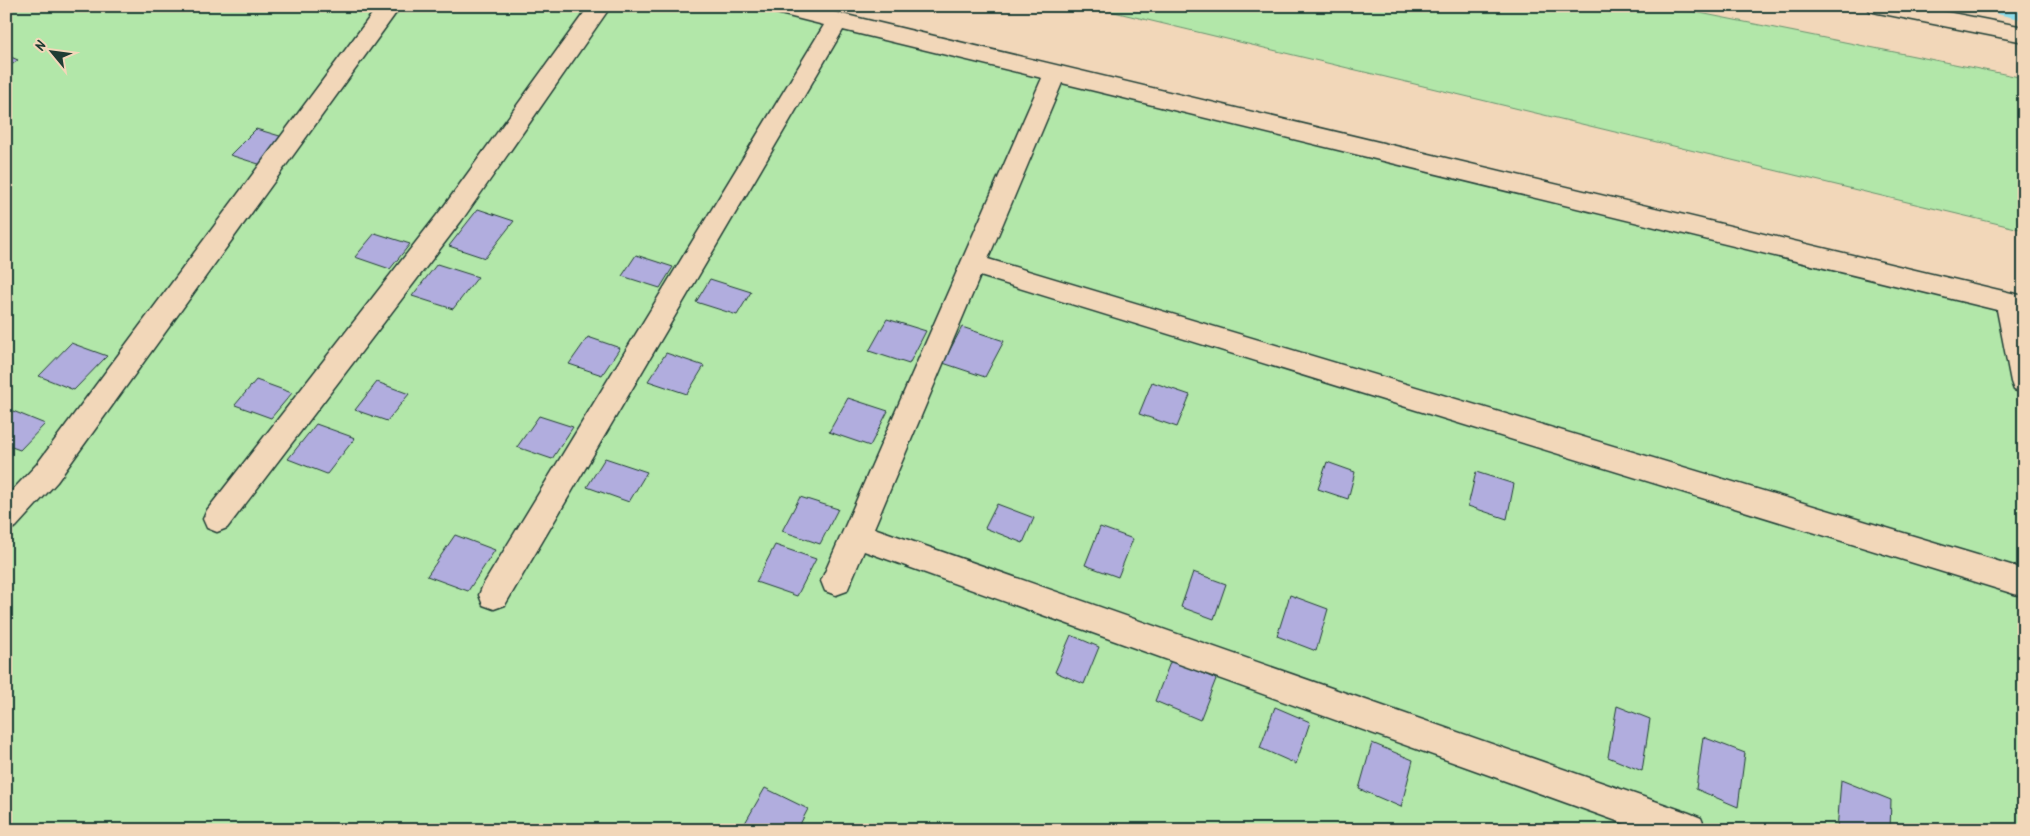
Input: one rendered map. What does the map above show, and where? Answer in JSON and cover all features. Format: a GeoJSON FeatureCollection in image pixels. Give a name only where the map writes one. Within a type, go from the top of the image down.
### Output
{"type":"FeatureCollection","features":[{"type":"Feature","properties":{"kind":"street"},"geometry":{"type":"LineString","coordinates":[[6,518],[47,473],[390,6]]}},
{"type":"Feature","properties":{"kind":"street"},"geometry":{"type":"LineString","coordinates":[[217,519],[453,212],[600,6]]}},
{"type":"Feature","properties":{"kind":"street"},"geometry":{"type":"LineString","coordinates":[[776,6],[2016,304],[2024,382]]}},
{"type":"Feature","properties":{"kind":"street"},"geometry":{"type":"LineString","coordinates":[[1878,6],[2024,35]]}},
{"type":"Feature","properties":{"kind":"street"},"geometry":{"type":"LineString","coordinates":[[494,595],[838,20]]}},
{"type":"Feature","properties":{"kind":"street"},"geometry":{"type":"LineString","coordinates":[[836,581],[1055,74]]}},
{"type":"Feature","properties":{"kind":"street"},"geometry":{"type":"LineString","coordinates":[[972,264],[2024,583]]}},
{"type":"Feature","properties":{"kind":"street"},"geometry":{"type":"LineString","coordinates":[[856,535],[1689,830]]}},
{"type":"Feature","properties":{"kind":"green space"},"geometry":{"type":"Polygon","coordinates":[[[6,6],[776,6],[2024,306],[2024,830],[6,830],[6,6]]]}},
{"type":"Feature","properties":{"kind":"green space"},"geometry":{"type":"Polygon","coordinates":[[[1089,6],[1665,6],[2024,78],[2024,230],[1089,6]]]}},
{"type":"Feature","properties":{"kind":"building"},"geometry":{"type":"Polygon","coordinates":[[[6,55],[18,60],[6,69],[6,55]]]}},
{"type":"Feature","properties":{"kind":"building"},"geometry":{"type":"Polygon","coordinates":[[[256,129],[290,139],[265,166],[230,155],[256,129]]]}},
{"type":"Feature","properties":{"kind":"building"},"geometry":{"type":"Polygon","coordinates":[[[478,209],[514,221],[485,258],[449,246],[478,209]]]}},
{"type":"Feature","properties":{"kind":"building"},"geometry":{"type":"Polygon","coordinates":[[[375,233],[410,244],[390,269],[355,257],[375,233]]]}},
{"type":"Feature","properties":{"kind":"building"},"geometry":{"type":"Polygon","coordinates":[[[636,255],[673,267],[660,288],[622,276],[636,255]]]}},
{"type":"Feature","properties":{"kind":"building"},"geometry":{"type":"Polygon","coordinates":[[[437,264],[478,277],[453,309],[412,296],[437,264]]]}},
{"type":"Feature","properties":{"kind":"building"},"geometry":{"type":"Polygon","coordinates":[[[710,279],[751,292],[737,315],[696,302],[710,279]]]}},
{"type":"Feature","properties":{"kind":"building"},"geometry":{"type":"Polygon","coordinates":[[[887,319],[926,331],[909,364],[869,351],[887,319]]]}},
{"type":"Feature","properties":{"kind":"building"},"geometry":{"type":"Polygon","coordinates":[[[962,327],[1004,341],[985,377],[943,363],[962,327]]]}},
{"type":"Feature","properties":{"kind":"building"},"geometry":{"type":"Polygon","coordinates":[[[588,337],[620,348],[602,375],[569,364],[588,337]]]}},
{"type":"Feature","properties":{"kind":"building"},"geometry":{"type":"Polygon","coordinates":[[[71,343],[107,356],[74,390],[39,376],[71,343]]]}},
{"type":"Feature","properties":{"kind":"building"},"geometry":{"type":"Polygon","coordinates":[[[666,353],[704,366],[687,394],[648,381],[666,353]]]}},
{"type":"Feature","properties":{"kind":"building"},"geometry":{"type":"Polygon","coordinates":[[[256,380],[292,393],[271,418],[235,405],[256,380]]]}},
{"type":"Feature","properties":{"kind":"building"},"geometry":{"type":"Polygon","coordinates":[[[377,382],[409,394],[387,421],[355,410],[377,382]]]}},
{"type":"Feature","properties":{"kind":"building"},"geometry":{"type":"Polygon","coordinates":[[[1152,382],[1190,395],[1177,427],[1139,414],[1152,382]]]}},
{"type":"Feature","properties":{"kind":"building"},"geometry":{"type":"Polygon","coordinates":[[[848,398],[888,411],[870,446],[829,432],[848,398]]]}},
{"type":"Feature","properties":{"kind":"building"},"geometry":{"type":"Polygon","coordinates":[[[13,411],[45,424],[20,450],[6,445],[6,418],[13,411]]]}},
{"type":"Feature","properties":{"kind":"building"},"geometry":{"type":"Polygon","coordinates":[[[539,416],[573,427],[552,459],[517,447],[539,416]]]}},
{"type":"Feature","properties":{"kind":"building"},"geometry":{"type":"Polygon","coordinates":[[[316,424],[355,438],[327,474],[288,459],[316,424]]]}},
{"type":"Feature","properties":{"kind":"building"},"geometry":{"type":"Polygon","coordinates":[[[605,458],[647,472],[629,502],[587,487],[605,458]]]}},
{"type":"Feature","properties":{"kind":"building"},"geometry":{"type":"Polygon","coordinates":[[[1327,462],[1355,472],[1348,499],[1318,489],[1327,462]]]}},
{"type":"Feature","properties":{"kind":"building"},"geometry":{"type":"Polygon","coordinates":[[[1476,472],[1514,484],[1507,519],[1468,506],[1476,472]]]}},
{"type":"Feature","properties":{"kind":"building"},"geometry":{"type":"Polygon","coordinates":[[[800,497],[838,509],[820,544],[782,531],[800,497]]]}},
{"type":"Feature","properties":{"kind":"building"},"geometry":{"type":"Polygon","coordinates":[[[997,504],[1034,518],[1023,543],[985,528],[997,504]]]}},
{"type":"Feature","properties":{"kind":"building"},"geometry":{"type":"Polygon","coordinates":[[[1100,527],[1133,539],[1118,577],[1085,565],[1100,527]]]}},
{"type":"Feature","properties":{"kind":"building"},"geometry":{"type":"Polygon","coordinates":[[[455,535],[495,550],[468,591],[427,576],[455,535]]]}},
{"type":"Feature","properties":{"kind":"building"},"geometry":{"type":"Polygon","coordinates":[[[775,545],[816,559],[797,596],[756,582],[775,545]]]}},
{"type":"Feature","properties":{"kind":"building"},"geometry":{"type":"Polygon","coordinates":[[[1193,572],[1226,584],[1214,619],[1181,607],[1193,572]]]}},
{"type":"Feature","properties":{"kind":"building"},"geometry":{"type":"Polygon","coordinates":[[[1290,595],[1328,609],[1316,651],[1277,636],[1290,595]]]}},
{"type":"Feature","properties":{"kind":"building"},"geometry":{"type":"Polygon","coordinates":[[[1071,635],[1099,647],[1084,684],[1055,672],[1071,635]]]}},
{"type":"Feature","properties":{"kind":"building"},"geometry":{"type":"Polygon","coordinates":[[[1171,660],[1216,679],[1200,720],[1155,701],[1171,660]]]}},
{"type":"Feature","properties":{"kind":"building"},"geometry":{"type":"Polygon","coordinates":[[[1617,706],[1650,719],[1642,771],[1608,757],[1617,706]]]}},
{"type":"Feature","properties":{"kind":"building"},"geometry":{"type":"Polygon","coordinates":[[[1275,707],[1310,722],[1296,764],[1260,748],[1275,707]]]}},
{"type":"Feature","properties":{"kind":"building"},"geometry":{"type":"Polygon","coordinates":[[[1703,737],[1745,753],[1738,807],[1696,789],[1703,737]]]}},
{"type":"Feature","properties":{"kind":"building"},"geometry":{"type":"Polygon","coordinates":[[[1372,743],[1413,760],[1401,807],[1359,789],[1372,743]]]}},
{"type":"Feature","properties":{"kind":"building"},"geometry":{"type":"Polygon","coordinates":[[[1841,780],[1891,800],[1890,830],[1837,830],[1841,780]]]}},
{"type":"Feature","properties":{"kind":"building"},"geometry":{"type":"Polygon","coordinates":[[[765,788],[808,809],[797,830],[741,830],[765,788]]]}},
{"type":"Feature","properties":{"kind":"waterway"},"geometry":{"type":"LineString","coordinates":[[2008,6],[2024,9]]}}]}
